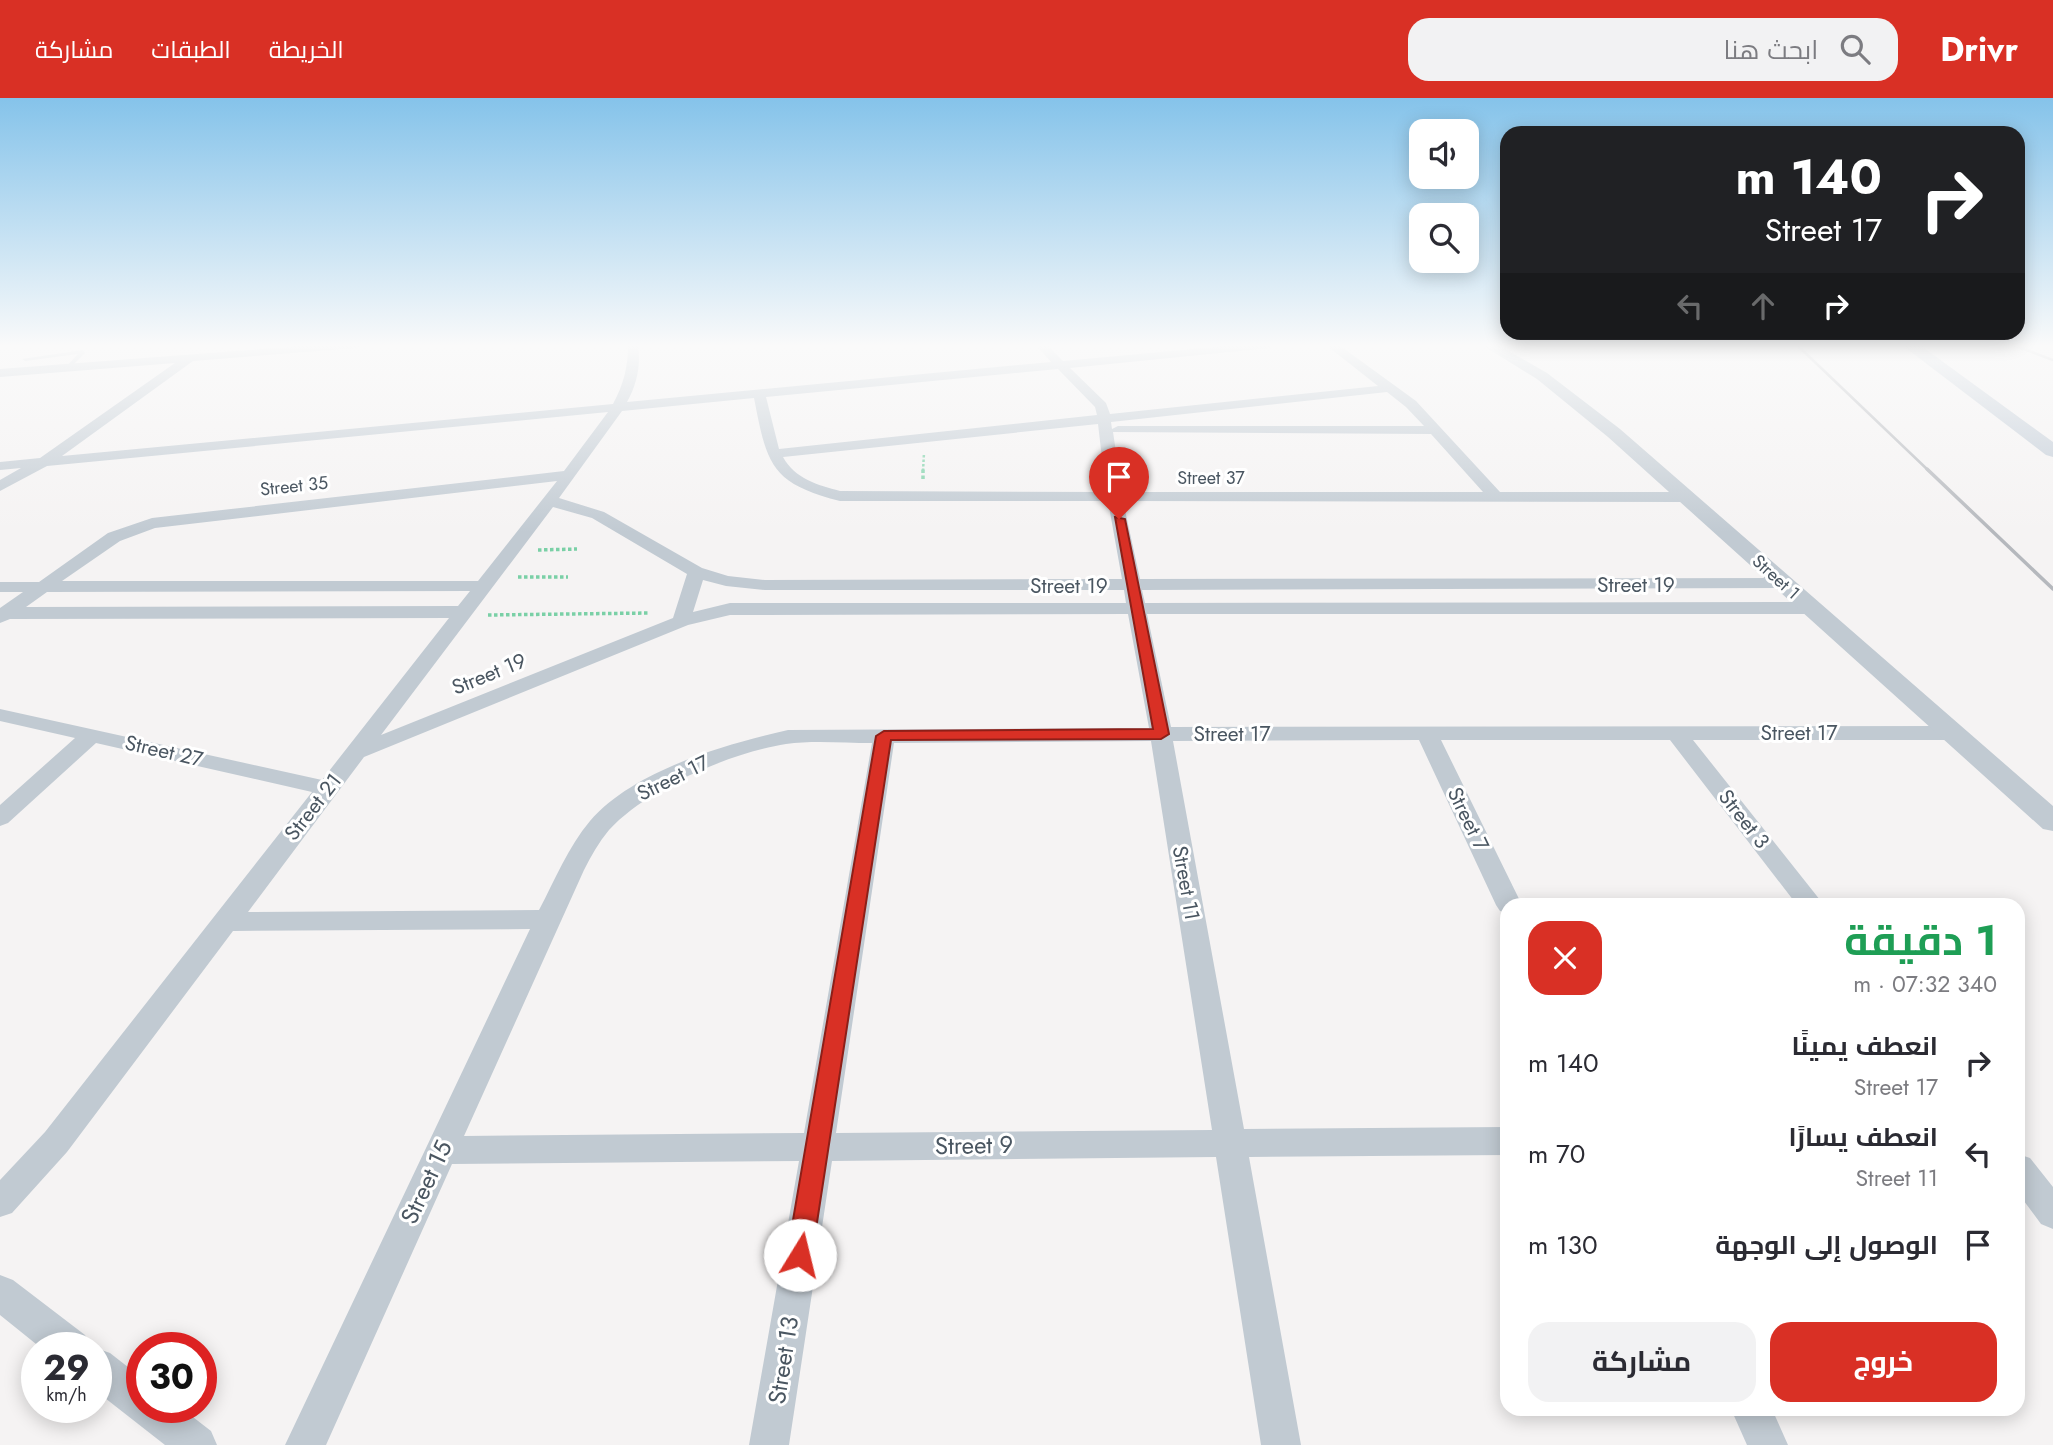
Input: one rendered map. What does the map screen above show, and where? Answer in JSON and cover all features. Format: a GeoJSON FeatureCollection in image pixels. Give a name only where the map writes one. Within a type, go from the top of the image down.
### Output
{"type":"FeatureCollection","features":[{"type":"Feature","properties":{"kind":"main road"},"geometry":{"type":"LineString","coordinates":[[1995,408],[2053,451]]}},
{"type":"Feature","properties":{"kind":"main road"},"geometry":{"type":"LineString","coordinates":[[2014,408],[2053,438]]}},
{"type":"Feature","properties":{"kind":"street"},"geometry":{"type":"LineString","coordinates":[[0,486],[45,461],[120,408]]}},
{"type":"Feature","properties":{"kind":"street"},"geometry":{"type":"LineString","coordinates":[[0,466],[599,408]]}},
{"type":"Feature","properties":{"kind":"street","name":"Street 21"},"geometry":{"type":"LineString","coordinates":[[0,1202],[56,1142],[569,475],[617,408]]}},
{"type":"Feature","properties":{"kind":"street","name":"Street 37"},"geometry":{"type":"LineString","coordinates":[[762,408],[773,454],[781,469],[794,480],[822,492],[860,498],[1686,497]]}},
{"type":"Feature","properties":{"kind":"street","name":"Street 11"},"geometry":{"type":"LineString","coordinates":[[1101,408],[1115,498],[1161,734],[1281,1445]]}},
{"type":"Feature","properties":{"kind":"street"},"geometry":{"type":"LineString","coordinates":[[773,454],[924,438],[1104,425],[1238,408]]}},
{"type":"Feature","properties":{"kind":"street"},"geometry":{"type":"LineString","coordinates":[[1413,408],[1496,497]]}},
{"type":"Feature","properties":{"kind":"street","name":"Street 1"},"geometry":{"type":"LineString","coordinates":[[1582,408],[2053,822]]}},
{"type":"Feature","properties":{"kind":"street"},"geometry":{"type":"LineString","coordinates":[[1104,425],[1436,430]]}},
{"type":"Feature","properties":{"kind":"street","name":"Street 35"},"geometry":{"type":"LineString","coordinates":[[2,614],[114,537],[152,523],[569,475]]}},
{"type":"Feature","properties":{"kind":"street","name":"Street 19"},"geometry":{"type":"LineString","coordinates":[[548,500],[598,515],[696,572],[726,581],[765,585],[1134,597],[1811,608]]}},
{"type":"Feature","properties":{"kind":"street"},"geometry":{"type":"LineString","coordinates":[[683,616],[696,572]]}},
{"type":"Feature","properties":{"kind":"street"},"geometry":{"type":"LineString","coordinates":[[0,587],[485,582]]}},
{"type":"Feature","properties":{"kind":"street","name":"Street 19"},"geometry":{"type":"LineString","coordinates":[[355,753],[683,616],[730,610],[1134,597],[1783,583]]}},
{"type":"Feature","properties":{"kind":"street"},"geometry":{"type":"LineString","coordinates":[[2,614],[461,614]]}},
{"type":"Feature","properties":{"kind":"street","name":"Street 27"},"geometry":{"type":"LineString","coordinates":[[0,715],[328,788]]}},
{"type":"Feature","properties":{"kind":"street","name":"Street 17"},"geometry":{"type":"LineString","coordinates":[[548,919],[583,849],[600,824],[625,802],[704,762],[757,743],[788,737],[1952,733]]}},
{"type":"Feature","properties":{"kind":"street","name":"Street 7"},"geometry":{"type":"LineString","coordinates":[[1427,734],[1506,898]]}},
{"type":"Feature","properties":{"kind":"street","name":"Street 3"},"geometry":{"type":"LineString","coordinates":[[1677,734],[1806,898]]}},
{"type":"Feature","properties":{"kind":"street"},"geometry":{"type":"LineString","coordinates":[[0,818],[93,736]]}},
{"type":"Feature","properties":{"kind":"street","name":"Street 13"},"geometry":{"type":"LineString","coordinates":[[769,1445],[884,736]]}},
{"type":"Feature","properties":{"kind":"street"},"geometry":{"type":"LineString","coordinates":[[225,922],[548,919]]}},
{"type":"Feature","properties":{"kind":"street","name":"Street 15"},"geometry":{"type":"LineString","coordinates":[[305,1445],[548,919]]}},
{"type":"Feature","properties":{"kind":"street","name":"Street 9"},"geometry":{"type":"LineString","coordinates":[[441,1150],[1500,1141]]}},
{"type":"Feature","properties":{"kind":"street"},"geometry":{"type":"LineString","coordinates":[[2025,1177],[2053,1213]]}},
{"type":"Feature","properties":{"kind":"street"},"geometry":{"type":"LineString","coordinates":[[0,1292],[51,1332]]}},
{"type":"Feature","properties":{"kind":"street"},"geometry":{"type":"LineString","coordinates":[[112,1379],[126,1390]]}},
{"type":"Feature","properties":{"kind":"street"},"geometry":{"type":"LineString","coordinates":[[1754,1416],[1768,1445]]}},
{"type":"Feature","properties":{"kind":"street"},"geometry":{"type":"LineString","coordinates":[[169,1423],[197,1445]]}},
{"type":"Feature","properties":{"kind":"path"},"geometry":{"type":"LineString","coordinates":[[923,498],[924,438]]}},
{"type":"Feature","properties":{"kind":"path"},"geometry":{"type":"LineString","coordinates":[[510,551],[577,549]]}},
{"type":"Feature","properties":{"kind":"path"},"geometry":{"type":"LineString","coordinates":[[485,582],[568,576]]}},
{"type":"Feature","properties":{"kind":"path"},"geometry":{"type":"LineString","coordinates":[[461,614],[683,616]]}},
{"type":"Feature","properties":{"kind":"railway"},"geometry":{"type":"LineString","coordinates":[[1863,408],[1929,471]]}},
{"type":"Feature","properties":{"kind":"railway"},"geometry":{"type":"LineString","coordinates":[[1927,469],[2053,589]]}},
{"type":"Feature","properties":{"kind":"route"},"geometry":{"type":"LineString","coordinates":[[800,1255],[884,736],[1161,734],[1119,519]]}}]}
